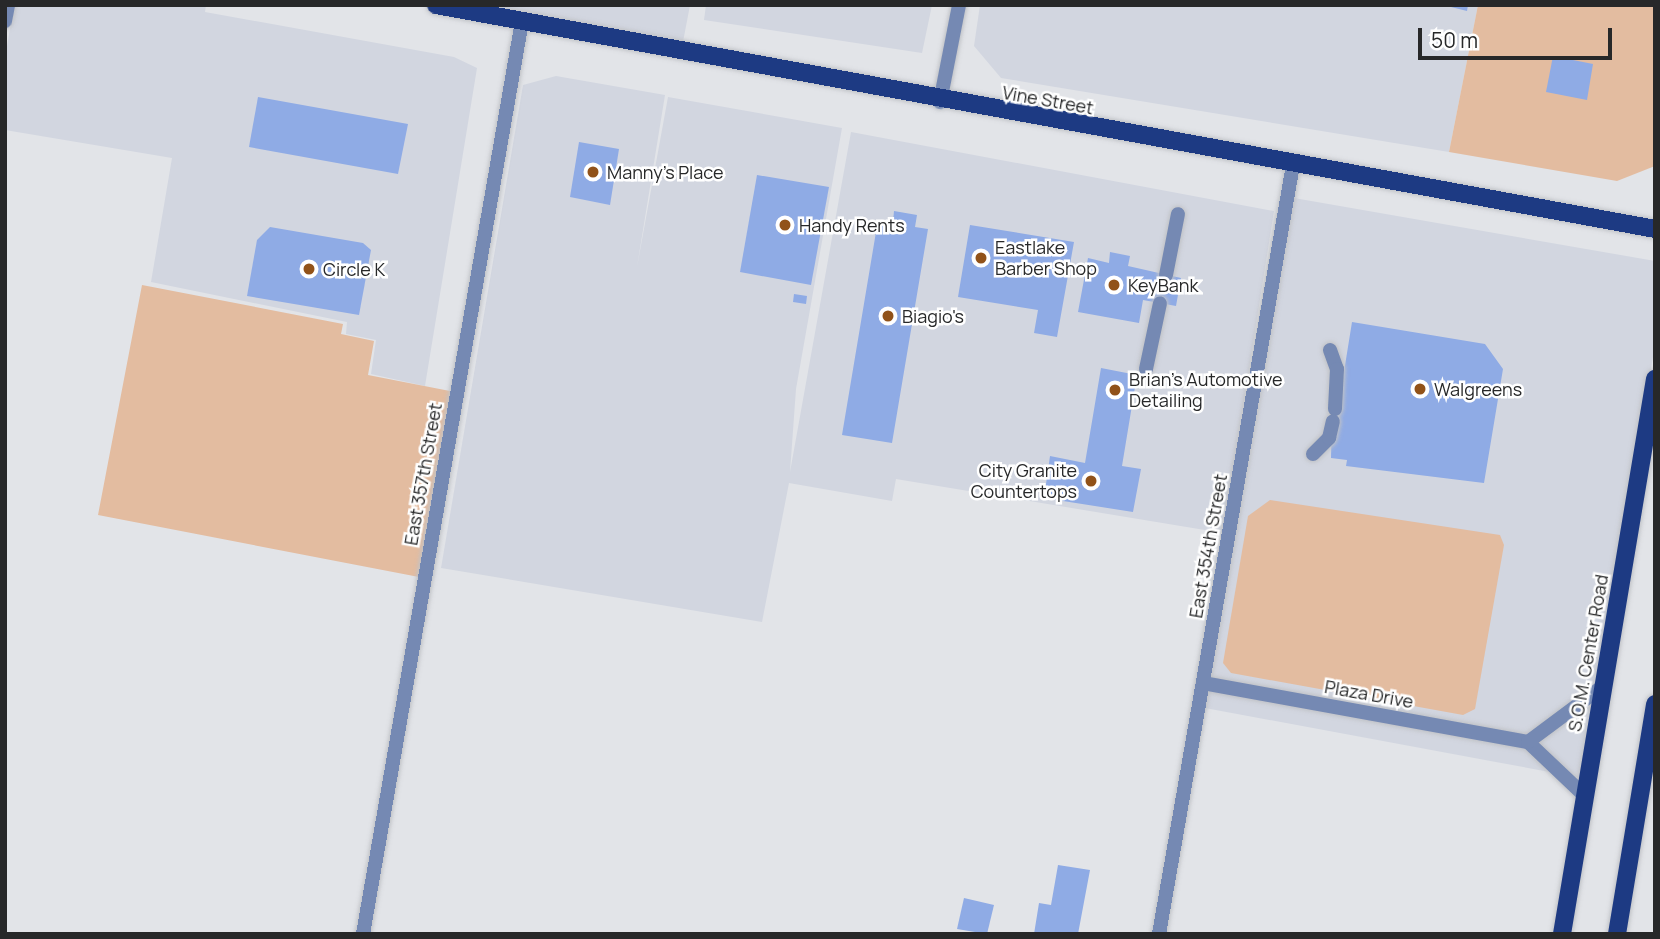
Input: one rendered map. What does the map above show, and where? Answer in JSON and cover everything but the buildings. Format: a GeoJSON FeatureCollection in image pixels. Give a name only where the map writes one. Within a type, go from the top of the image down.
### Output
{"type":"FeatureCollection","features":[{"type":"Feature","properties":{"kind":"main road","name":"Vine Street"},"geometry":{"type":"LineString","coordinates":[[436,5],[465,8],[940,103],[1655,229]]}},
{"type":"Feature","properties":{"kind":"main road","name":"S.O.M. Center Road"},"geometry":{"type":"LineString","coordinates":[[1562,934],[1655,379]]}},
{"type":"Feature","properties":{"kind":"main road"},"geometry":{"type":"LineString","coordinates":[[1618,934],[1655,704]]}},
{"type":"Feature","properties":{"kind":"street"},"geometry":{"type":"LineString","coordinates":[[5,21],[8,5]]}},
{"type":"Feature","properties":{"kind":"street"},"geometry":{"type":"LineString","coordinates":[[940,103],[959,5]]}},
{"type":"Feature","properties":{"kind":"street","name":"East 357th Street"},"geometry":{"type":"LineString","coordinates":[[363,934],[522,21]]}},
{"type":"Feature","properties":{"kind":"street","name":"East 354th Street"},"geometry":{"type":"LineString","coordinates":[[1159,934],[1293,165]]}},
{"type":"Feature","properties":{"kind":"street"},"geometry":{"type":"LineString","coordinates":[[1166,275],[1178,214]]}},
{"type":"Feature","properties":{"kind":"street"},"geometry":{"type":"LineString","coordinates":[[1146,369],[1160,303]]}},
{"type":"Feature","properties":{"kind":"street"},"geometry":{"type":"LineString","coordinates":[[1314,454],[1329,438],[1334,415],[1337,369],[1330,350]]}},
{"type":"Feature","properties":{"kind":"street","name":"Plaza Drive"},"geometry":{"type":"LineString","coordinates":[[1203,683],[1528,742]]}},
{"type":"Feature","properties":{"kind":"street"},"geometry":{"type":"LineString","coordinates":[[1585,796],[1528,742],[1604,686]]}},
{"type":"Feature","properties":{"kind":"shaded area"},"geometry":{"type":"Polygon","coordinates":[[[14,5],[206,5],[205,12],[454,57],[477,68],[425,386],[371,374],[376,340],[346,334],[347,322],[151,282],[172,158],[5,130],[5,58],[14,5]]]}},
{"type":"Feature","properties":{"kind":"shaded area"},"geometry":{"type":"Polygon","coordinates":[[[485,5],[690,5],[683,42],[485,5]]]}},
{"type":"Feature","properties":{"kind":"shaded area"},"geometry":{"type":"Polygon","coordinates":[[[706,5],[932,5],[922,53],[704,20],[706,5]]]}},
{"type":"Feature","properties":{"kind":"shaded area"},"geometry":{"type":"Polygon","coordinates":[[[980,5],[1478,5],[1449,152],[1001,78],[974,46],[980,5]]]}},
{"type":"Feature","properties":{"kind":"shaded area"},"geometry":{"type":"Polygon","coordinates":[[[1478,5],[1655,5],[1655,166],[1617,181],[1449,152],[1478,5]]]}},
{"type":"Feature","properties":{"kind":"shaded area"},"geometry":{"type":"Polygon","coordinates":[[[556,76],[665,95],[637,267],[668,97],[842,128],[796,389],[790,472],[851,132],[1274,211],[1223,533],[896,479],[892,501],[789,483],[762,622],[441,568],[523,85],[556,76]]]}},
{"type":"Feature","properties":{"kind":"shaded area"},"geometry":{"type":"Polygon","coordinates":[[[1294,198],[1655,261],[1655,345],[1582,778],[1205,708],[1294,198]]]}},
{"type":"Feature","properties":{"kind":"shaded area"},"geometry":{"type":"Polygon","coordinates":[[[142,285],[343,324],[341,334],[374,341],[368,375],[455,392],[419,577],[98,515],[142,285]]]}},
{"type":"Feature","properties":{"kind":"shaded area"},"geometry":{"type":"Polygon","coordinates":[[[1270,500],[1500,535],[1504,545],[1475,709],[1463,715],[1231,673],[1223,663],[1248,516],[1270,500]]]}},
{"type":"Feature","properties":{"kind":"place","name":"Manny's Place"},"geometry":{"type":"Point","coordinates":[593,172]}},
{"type":"Feature","properties":{"kind":"place","name":"Handy Rents"},"geometry":{"type":"Point","coordinates":[785,225]}},
{"type":"Feature","properties":{"kind":"place","name":"Eastlake Barber Shop"},"geometry":{"type":"Point","coordinates":[981,258]}},
{"type":"Feature","properties":{"kind":"place","name":"Circle K"},"geometry":{"type":"Point","coordinates":[309,269]}},
{"type":"Feature","properties":{"kind":"place","name":"KeyBank"},"geometry":{"type":"Point","coordinates":[1114,285]}},
{"type":"Feature","properties":{"kind":"place","name":"Biagio's"},"geometry":{"type":"Point","coordinates":[888,316]}},
{"type":"Feature","properties":{"kind":"place","name":"Walgreens"},"geometry":{"type":"Point","coordinates":[1420,389]}},
{"type":"Feature","properties":{"kind":"place","name":"Brian's Automotive Detailing"},"geometry":{"type":"Point","coordinates":[1115,390]}},
{"type":"Feature","properties":{"kind":"place","name":"City Granite Countertops"},"geometry":{"type":"Point","coordinates":[1091,481]}}]}
